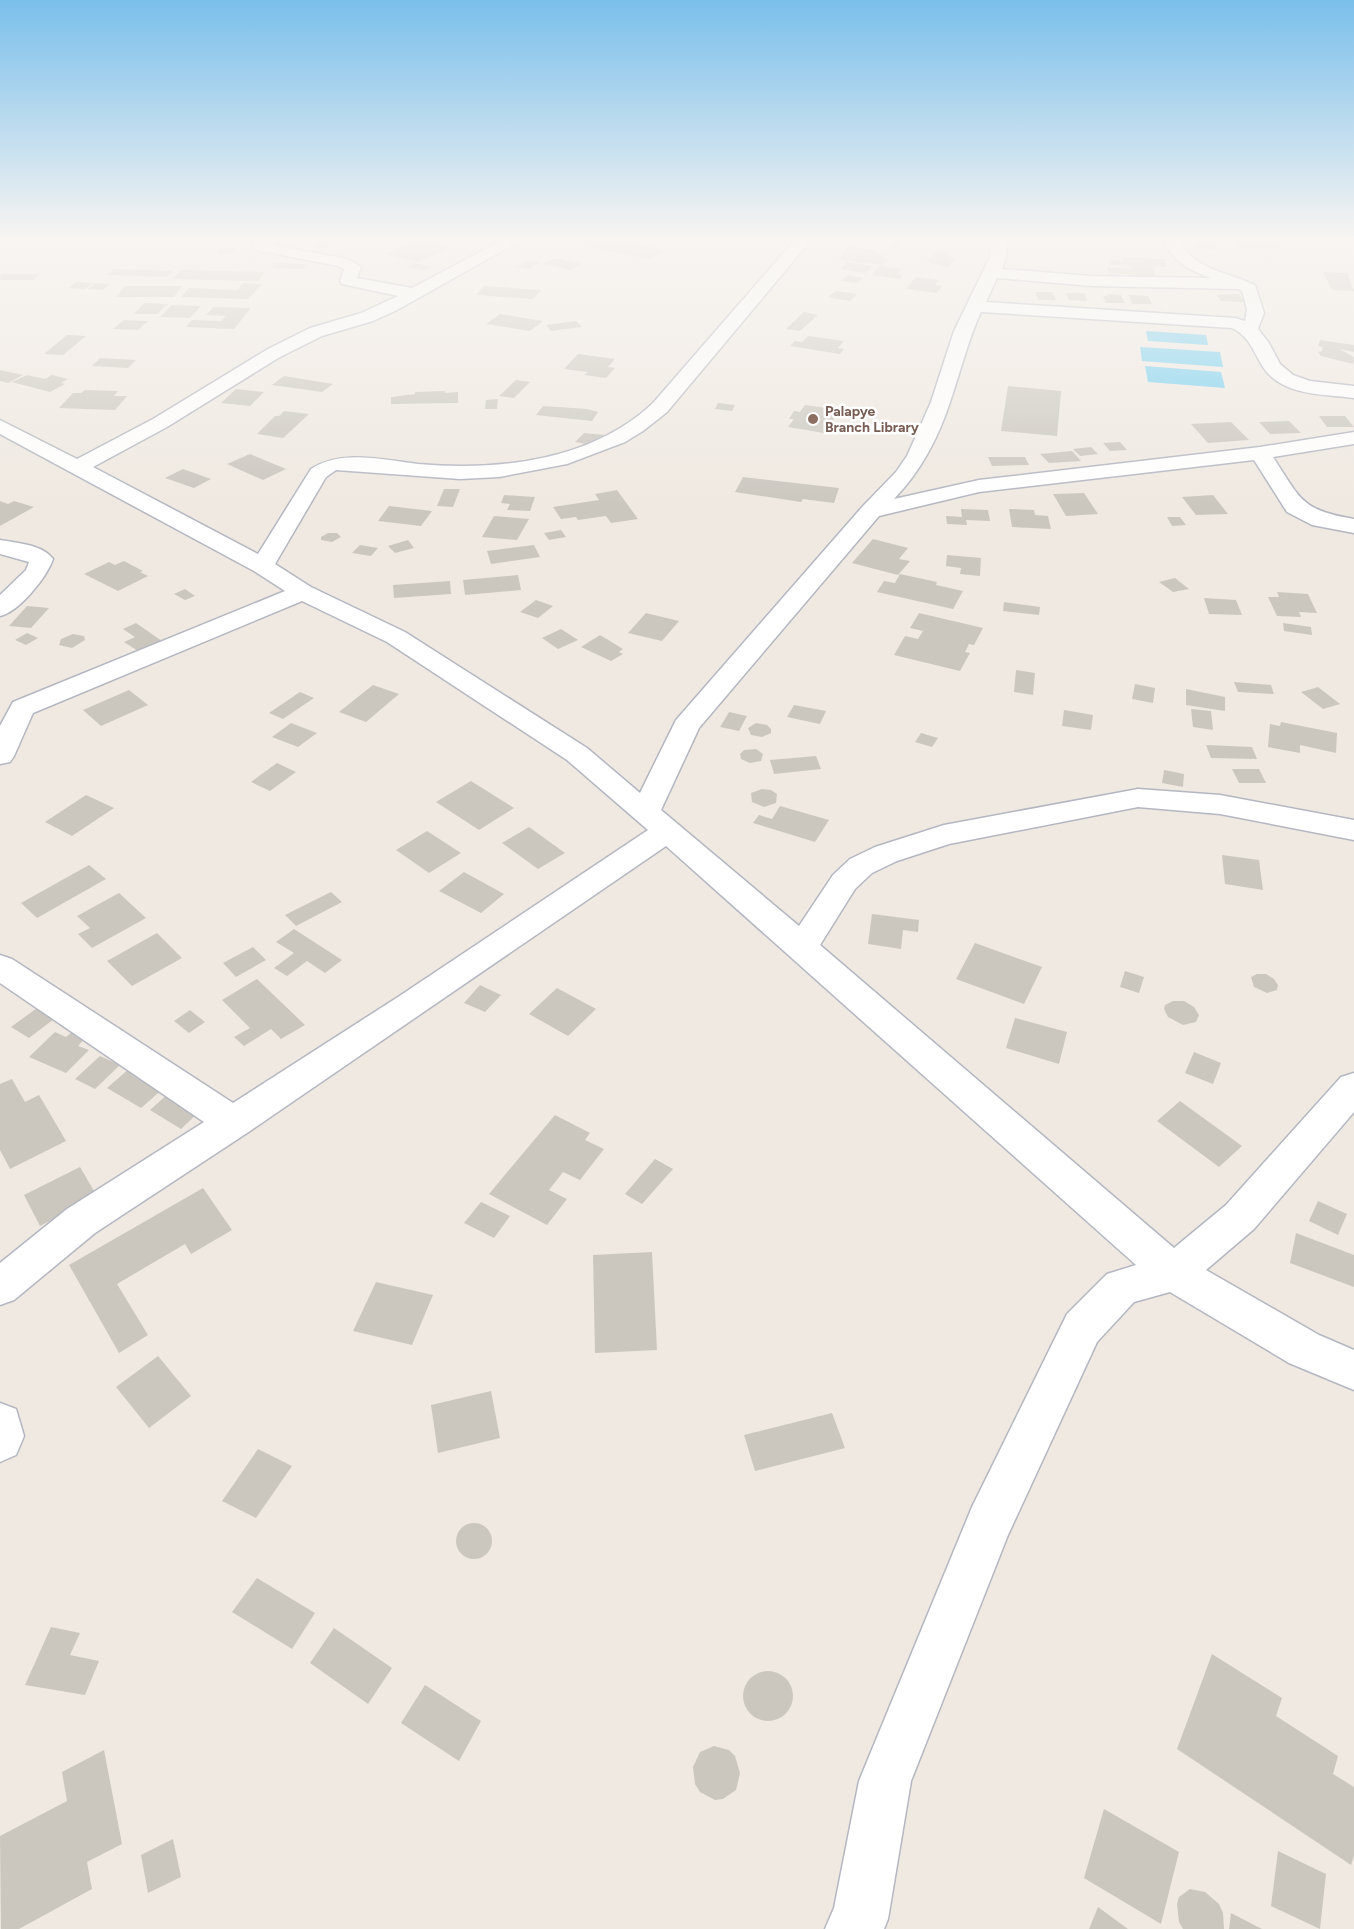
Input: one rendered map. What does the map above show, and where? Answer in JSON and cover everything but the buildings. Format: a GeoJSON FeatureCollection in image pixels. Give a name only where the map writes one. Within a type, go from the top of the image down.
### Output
{"type":"FeatureCollection","features":[{"type":"Feature","properties":{"kind":"street"},"geometry":{"type":"LineString","coordinates":[[78,467],[160,423],[274,353],[316,332],[332,327]]}},
{"type":"Feature","properties":{"kind":"street"},"geometry":{"type":"LineString","coordinates":[[262,566],[318,473],[329,465],[350,464],[460,472],[499,471],[580,453],[613,440],[651,416],[727,327]]}},
{"type":"Feature","properties":{"kind":"street"},"geometry":{"type":"LineString","coordinates":[[0,1287],[81,1221],[234,1123],[656,822],[686,726],[871,510],[904,476],[917,456],[941,402],[965,327]]}},
{"type":"Feature","properties":{"kind":"street"},"geometry":{"type":"LineString","coordinates":[[1247,327],[1256,335],[1272,366],[1285,379],[1304,385],[1354,392]]}},
{"type":"Feature","properties":{"kind":"street"},"geometry":{"type":"LineString","coordinates":[[0,426],[262,566],[303,591],[396,637],[577,754],[802,947],[1174,1274],[1304,1349],[1354,1370]]}},
{"type":"Feature","properties":{"kind":"street"},"geometry":{"type":"LineString","coordinates":[[871,510],[980,486],[1260,453],[1354,438]]}},
{"type":"Feature","properties":{"kind":"street"},"geometry":{"type":"LineString","coordinates":[[1260,453],[1295,507],[1320,520],[1354,526]]}},
{"type":"Feature","properties":{"kind":"street"},"geometry":{"type":"LineString","coordinates":[[0,547],[41,559],[37,572],[0,609]]}},
{"type":"Feature","properties":{"kind":"street"},"geometry":{"type":"LineString","coordinates":[[0,756],[11,707],[303,591]]}},
{"type":"Feature","properties":{"kind":"street"},"geometry":{"type":"LineString","coordinates":[[802,947],[844,882],[861,866],[886,854],[944,835],[1138,798],[1168,798],[1244,809],[1354,830]]}},
{"type":"Feature","properties":{"kind":"street"},"geometry":{"type":"LineString","coordinates":[[0,967],[234,1123]]}},
{"type":"Feature","properties":{"kind":"street"},"geometry":{"type":"LineString","coordinates":[[861,1926],[885,1781],[989,1524],[1082,1328],[1121,1287],[1174,1274],[1240,1217],[1354,1087]]}},
{"type":"Feature","properties":{"kind":"street"},"geometry":{"type":"LineString","coordinates":[[0,1424],[2,1436],[0,1440]]}},
{"type":"Feature","properties":{"kind":"water"},"geometry":{"type":"Polygon","coordinates":[[[1146,331],[1206,335],[1208,345],[1148,341],[1146,331]]]}},
{"type":"Feature","properties":{"kind":"water"},"geometry":{"type":"Polygon","coordinates":[[[1140,347],[1220,352],[1223,367],[1142,361],[1140,347]]]}},
{"type":"Feature","properties":{"kind":"water"},"geometry":{"type":"Polygon","coordinates":[[[1145,366],[1221,372],[1225,388],[1148,382],[1145,366]]]}},
{"type":"Feature","properties":{"kind":"place","name":"Palapye Branch Library"},"geometry":{"type":"Point","coordinates":[813,419]}}]}
